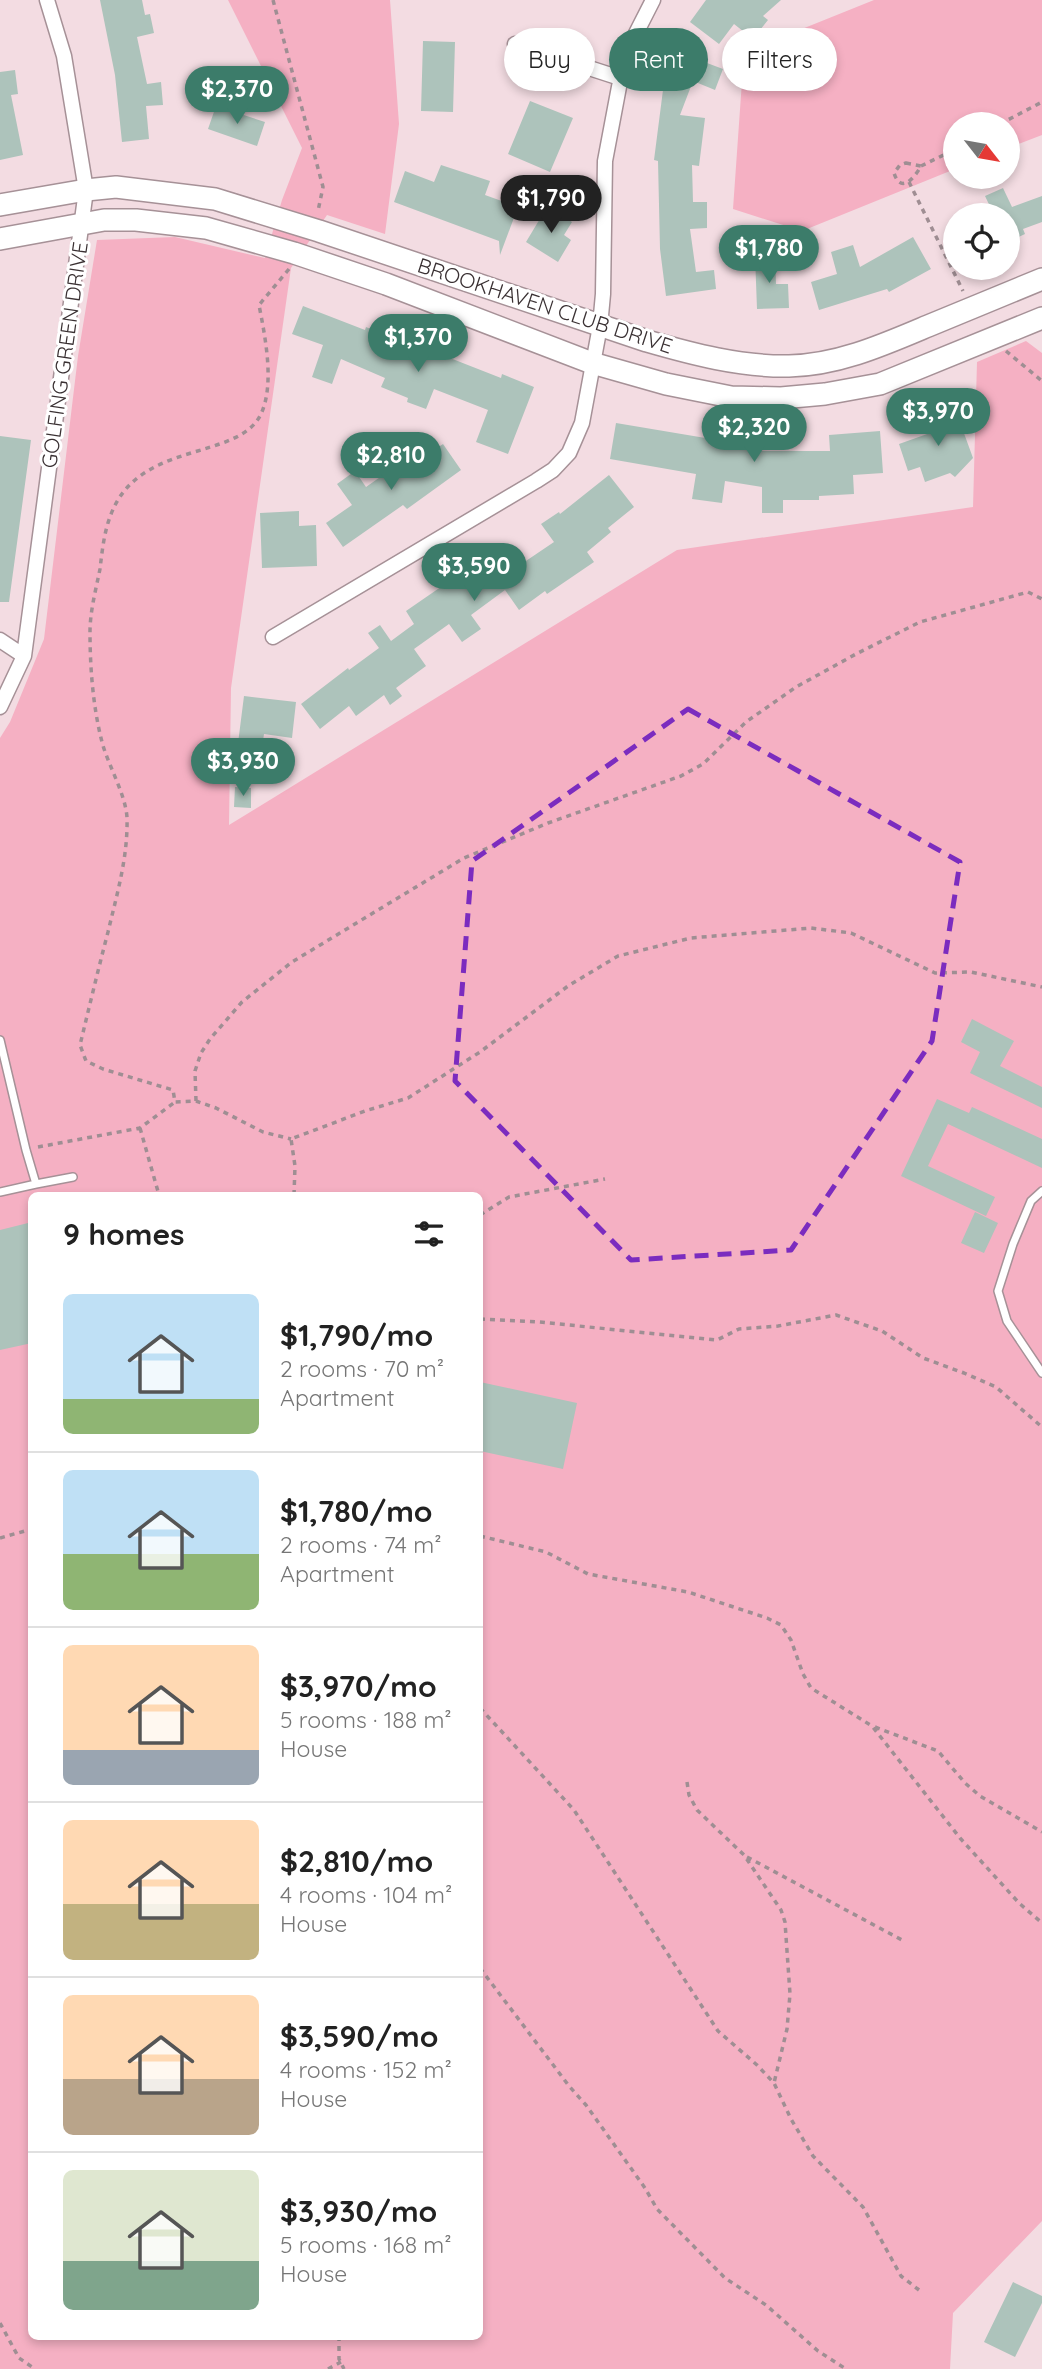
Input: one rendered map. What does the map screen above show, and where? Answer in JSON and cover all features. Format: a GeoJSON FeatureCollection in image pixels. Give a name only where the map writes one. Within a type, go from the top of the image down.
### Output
{"type":"FeatureCollection","features":[{"type":"Feature","properties":{"kind":"main road","name":"BROOKHAVEN CLUB DRIVE"},"geometry":{"type":"LineString","coordinates":[[0,205],[116,187],[215,199],[316,230],[600,326],[696,355],[746,363],[790,366],[841,359],[875,348],[1042,279]]}},
{"type":"Feature","properties":{"kind":"main road","name":"BROOKHAVEN CLUB DRIVE"},"geometry":{"type":"LineString","coordinates":[[0,239],[104,220],[136,220],[205,228],[386,284],[592,363],[666,384],[731,397],[781,398],[825,394],[880,384],[1042,318]]}},
{"type":"Feature","properties":{"kind":"main road"},"geometry":{"type":"LineString","coordinates":[[950,317],[964,351]]}},
{"type":"Feature","properties":{"kind":"street","name":"GOLFING GREEN DRIVE"},"geometry":{"type":"LineString","coordinates":[[0,707],[24,656],[86,190],[64,56],[47,0]]}},
{"type":"Feature","properties":{"kind":"street"},"geometry":{"type":"LineString","coordinates":[[639,28],[653,0]]}},
{"type":"Feature","properties":{"kind":"street"},"geometry":{"type":"LineString","coordinates":[[273,637],[553,470],[569,453],[582,423],[600,326],[605,161],[618,91]]}},
{"type":"Feature","properties":{"kind":"street"},"geometry":{"type":"LineString","coordinates":[[0,640],[24,656]]}},
{"type":"Feature","properties":{"kind":"lane"},"geometry":{"type":"LineString","coordinates":[[0,1040],[36,1184]]}},
{"type":"Feature","properties":{"kind":"lane"},"geometry":{"type":"LineString","coordinates":[[0,1192],[73,1177]]}},
{"type":"Feature","properties":{"kind":"lane"},"geometry":{"type":"LineString","coordinates":[[1042,1191],[1031,1201],[998,1291],[1007,1321],[1042,1373]]}},
{"type":"Feature","properties":{"kind":"path"},"geometry":{"type":"LineString","coordinates":[[273,0],[323,187],[316,230]]}},
{"type":"Feature","properties":{"kind":"path"},"geometry":{"type":"LineString","coordinates":[[1020,114],[1042,102]]}},
{"type":"Feature","properties":{"kind":"path"},"geometry":{"type":"LineString","coordinates":[[921,166],[903,163],[894,173],[902,183],[909,182],[915,178],[921,166],[943,155]]}},
{"type":"Feature","properties":{"kind":"path"},"geometry":{"type":"LineString","coordinates":[[909,182],[971,308]]}},
{"type":"Feature","properties":{"kind":"path"},"geometry":{"type":"LineString","coordinates":[[175,1102],[173,1090],[103,1069],[86,1061],[80,1045],[120,888],[127,843],[127,814],[102,742],[94,701],[90,630],[110,516],[124,492],[144,472],[169,459],[240,436],[252,428],[260,416],[265,403],[267,347],[259,305],[300,256]]}},
{"type":"Feature","properties":{"kind":"path"},"geometry":{"type":"LineString","coordinates":[[992,339],[1042,381]]}},
{"type":"Feature","properties":{"kind":"path"},"geometry":{"type":"LineString","coordinates":[[196,1101],[195,1071],[201,1053],[242,1002],[292,962],[464,859],[548,822],[681,776],[703,764],[746,722],[796,687],[920,622],[1028,592],[1042,599]]}},
{"type":"Feature","properties":{"kind":"path"},"geometry":{"type":"LineString","coordinates":[[26,1150],[140,1128],[175,1102],[196,1101],[263,1132],[291,1139],[408,1098],[480,1052],[568,986],[618,956],[691,938],[811,928],[851,933],[935,973],[971,972],[1042,987]]}},
{"type":"Feature","properties":{"kind":"path"},"geometry":{"type":"LineString","coordinates":[[140,1128],[158,1192]]}},
{"type":"Feature","properties":{"kind":"path"},"geometry":{"type":"LineString","coordinates":[[291,1139],[295,1166],[294,1192]]}},
{"type":"Feature","properties":{"kind":"path"},"geometry":{"type":"LineString","coordinates":[[483,1213],[509,1197],[605,1179]]}},
{"type":"Feature","properties":{"kind":"path"},"geometry":{"type":"LineString","coordinates":[[483,1319],[539,1322],[718,1340],[739,1329],[778,1326],[836,1315],[882,1331],[923,1359],[996,1387],[1042,1427]]}},
{"type":"Feature","properties":{"kind":"path"},"geometry":{"type":"LineString","coordinates":[[0,1538],[28,1531]]}},
{"type":"Feature","properties":{"kind":"path"},"geometry":{"type":"LineString","coordinates":[[483,1537],[546,1552],[588,1574],[688,1592],[781,1625],[791,1640],[811,1688],[872,1726],[938,1751],[980,1796],[1042,1832]]}},
{"type":"Feature","properties":{"kind":"path"},"geometry":{"type":"LineString","coordinates":[[483,1711],[574,1810],[718,2031],[775,2084],[790,2119],[813,2156],[863,2207],[901,2276],[919,2290]]}},
{"type":"Feature","properties":{"kind":"path"},"geometry":{"type":"LineString","coordinates":[[872,1726],[960,1838],[1018,1903],[1042,1923]]}},
{"type":"Feature","properties":{"kind":"path"},"geometry":{"type":"LineString","coordinates":[[687,1782],[689,1796],[698,1810],[744,1856],[785,1922],[790,1994],[787,2029],[775,2084]]}},
{"type":"Feature","properties":{"kind":"path"},"geometry":{"type":"LineString","coordinates":[[744,1856],[902,1940]]}},
{"type":"Feature","properties":{"kind":"path"},"geometry":{"type":"LineString","coordinates":[[483,1972],[586,2105],[657,2209],[726,2278],[766,2305],[818,2351],[846,2369]]}},
{"type":"Feature","properties":{"kind":"path"},"geometry":{"type":"LineString","coordinates":[[0,2323],[19,2358],[35,2369]]}},
{"type":"Feature","properties":{"kind":"path"},"geometry":{"type":"LineString","coordinates":[[339,2340],[344,2369]]}},
{"type":"Feature","properties":{"kind":"path"},"geometry":{"type":"LineString","coordinates":[[328,2369],[341,2362]]}},
{"type":"Feature","properties":{"kind":"highlighted area"},"geometry":{"type":"Polygon","coordinates":[[[688,709],[960,862],[932,1041],[791,1250],[631,1260],[455,1081],[472,861],[688,709]]]}},
{"type":"Feature","properties":{"kind":"shaded area"},"geometry":{"type":"Polygon","coordinates":[[[228,0],[390,0],[399,124],[385,234],[327,215],[291,268],[231,688],[229,825],[677,550],[973,507],[977,362],[1026,341],[1042,353],[1042,2221],[953,2313],[950,2369],[0,2369],[0,738],[10,722],[44,639],[78,356],[97,240],[175,237],[265,258],[282,200],[302,148],[228,0]]]}},
{"type":"Feature","properties":{"kind":"shaded area"},"geometry":{"type":"Polygon","coordinates":[[[874,0],[1042,0],[1042,135],[1020,143],[1020,112],[943,112],[943,174],[802,231],[733,209],[741,91],[837,91],[837,28],[804,28],[874,0]]]}},
{"type":"Feature","properties":{"kind":"building"},"geometry":{"type":"Polygon","coordinates":[[[100,0],[142,0],[145,15],[150,14],[154,33],[137,37],[147,84],[161,82],[163,105],[146,106],[149,139],[122,142],[115,75],[100,0]]]}},
{"type":"Feature","properties":{"kind":"building"},"geometry":{"type":"Polygon","coordinates":[[[706,0],[781,0],[763,16],[768,20],[762,28],[739,28],[734,24],[731,28],[722,28],[722,40],[719,44],[708,36],[708,28],[698,28],[690,22],[706,0]]]}},
{"type":"Feature","properties":{"kind":"building"},"geometry":{"type":"Polygon","coordinates":[[[423,41],[455,42],[453,112],[421,111],[423,41]]]}},
{"type":"Feature","properties":{"kind":"building"},"geometry":{"type":"Polygon","coordinates":[[[708,63],[722,69],[715,90],[708,87],[708,63]]]}},
{"type":"Feature","properties":{"kind":"building"},"geometry":{"type":"Polygon","coordinates":[[[15,70],[18,94],[11,95],[23,155],[0,160],[0,72],[15,70]]]}},
{"type":"Feature","properties":{"kind":"building"},"geometry":{"type":"Polygon","coordinates":[[[663,91],[689,91],[680,115],[705,118],[699,166],[692,165],[693,202],[707,202],[707,228],[690,229],[696,272],[714,270],[716,289],[666,296],[660,249],[658,161],[654,160],[663,91]]]}},
{"type":"Feature","properties":{"kind":"building"},"geometry":{"type":"Polygon","coordinates":[[[530,101],[573,118],[550,172],[508,154],[530,101]]]}},
{"type":"Feature","properties":{"kind":"building"},"geometry":{"type":"Polygon","coordinates":[[[216,106],[265,122],[257,146],[208,129],[216,106]]]}},
{"type":"Feature","properties":{"kind":"building"},"geometry":{"type":"Polygon","coordinates":[[[441,165],[490,181],[485,195],[518,207],[500,255],[499,241],[394,202],[405,171],[434,182],[441,165]]]}},
{"type":"Feature","properties":{"kind":"building"},"geometry":{"type":"Polygon","coordinates":[[[1003,189],[1010,203],[988,203],[985,196],[1003,189]]]}},
{"type":"Feature","properties":{"kind":"building"},"geometry":{"type":"Polygon","coordinates":[[[1042,196],[1042,222],[1023,229],[1025,234],[1020,236],[1020,204],[1042,196]]]}},
{"type":"Feature","properties":{"kind":"building"},"geometry":{"type":"Polygon","coordinates":[[[547,207],[572,222],[564,235],[571,240],[558,262],[526,242],[547,207]]]}},
{"type":"Feature","properties":{"kind":"building"},"geometry":{"type":"Polygon","coordinates":[[[913,237],[931,269],[889,292],[887,289],[819,310],[811,282],[837,274],[831,252],[853,245],[860,267],[913,237]]]}},
{"type":"Feature","properties":{"kind":"building"},"geometry":{"type":"Polygon","coordinates":[[[775,254],[776,284],[788,284],[789,308],[757,309],[755,255],[775,254]]]}},
{"type":"Feature","properties":{"kind":"building"},"geometry":{"type":"Polygon","coordinates":[[[303,306],[365,330],[366,327],[426,353],[427,349],[501,378],[502,374],[534,387],[508,454],[476,442],[488,410],[434,389],[426,409],[381,387],[385,378],[341,359],[332,384],[312,377],[323,345],[292,334],[303,306]]]}},
{"type":"Feature","properties":{"kind":"building"},"geometry":{"type":"Polygon","coordinates":[[[946,407],[953,428],[961,425],[973,458],[955,477],[950,473],[925,482],[920,467],[908,471],[899,444],[930,433],[924,414],[946,407]]]}},
{"type":"Feature","properties":{"kind":"building"},"geometry":{"type":"Polygon","coordinates":[[[616,423],[753,446],[753,451],[830,451],[829,435],[880,431],[883,473],[853,475],[854,494],[819,496],[819,500],[783,500],[783,513],[762,513],[762,487],[725,481],[722,503],[692,499],[696,474],[610,459],[616,423]]]}},
{"type":"Feature","properties":{"kind":"building"},"geometry":{"type":"Polygon","coordinates":[[[0,436],[31,440],[9,602],[0,602],[0,436]]]}},
{"type":"Feature","properties":{"kind":"building"},"geometry":{"type":"Polygon","coordinates":[[[443,444],[461,470],[407,509],[403,505],[343,547],[326,523],[352,505],[337,484],[355,471],[366,487],[420,449],[425,456],[443,444]]]}},
{"type":"Feature","properties":{"kind":"building"},"geometry":{"type":"Polygon","coordinates":[[[609,475],[634,507],[608,528],[611,532],[587,552],[594,562],[519,610],[505,590],[471,615],[481,629],[462,642],[449,624],[414,649],[426,666],[396,688],[402,696],[390,705],[384,695],[356,716],[349,706],[320,729],[301,704],[379,648],[368,633],[380,625],[391,641],[414,624],[406,611],[448,582],[450,585],[503,547],[517,567],[554,542],[541,524],[559,512],[560,514],[609,475]]]}},
{"type":"Feature","properties":{"kind":"building"},"geometry":{"type":"Polygon","coordinates":[[[299,511],[299,526],[316,525],[317,566],[262,568],[260,513],[299,511]]]}},
{"type":"Feature","properties":{"kind":"building"},"geometry":{"type":"Polygon","coordinates":[[[244,696],[296,702],[292,738],[264,734],[260,762],[236,759],[244,696]]]}},
{"type":"Feature","properties":{"kind":"building"},"geometry":{"type":"Polygon","coordinates":[[[235,787],[251,788],[251,808],[234,807],[235,787]]]}},
{"type":"Feature","properties":{"kind":"building"},"geometry":{"type":"Polygon","coordinates":[[[972,1019],[1014,1041],[1000,1066],[1042,1087],[1042,1108],[970,1073],[980,1052],[961,1042],[972,1019]]]}},
{"type":"Feature","properties":{"kind":"building"},"geometry":{"type":"Polygon","coordinates":[[[937,1099],[969,1113],[972,1107],[1042,1139],[1042,1168],[948,1124],[928,1166],[995,1197],[986,1216],[901,1176],[937,1099]]]}},
{"type":"Feature","properties":{"kind":"building"},"geometry":{"type":"Polygon","coordinates":[[[975,1212],[998,1223],[984,1253],[961,1243],[975,1212]]]}},
{"type":"Feature","properties":{"kind":"building"},"geometry":{"type":"Polygon","coordinates":[[[28,1223],[28,1344],[0,1350],[0,1230],[28,1223]]]}},
{"type":"Feature","properties":{"kind":"building"},"geometry":{"type":"Polygon","coordinates":[[[483,1383],[577,1403],[563,1469],[483,1452],[483,1383]]]}},
{"type":"Feature","properties":{"kind":"building"},"geometry":{"type":"Polygon","coordinates":[[[1013,2282],[1042,2296],[1042,2303],[1015,2357],[984,2342],[1013,2282]]]}}]}
